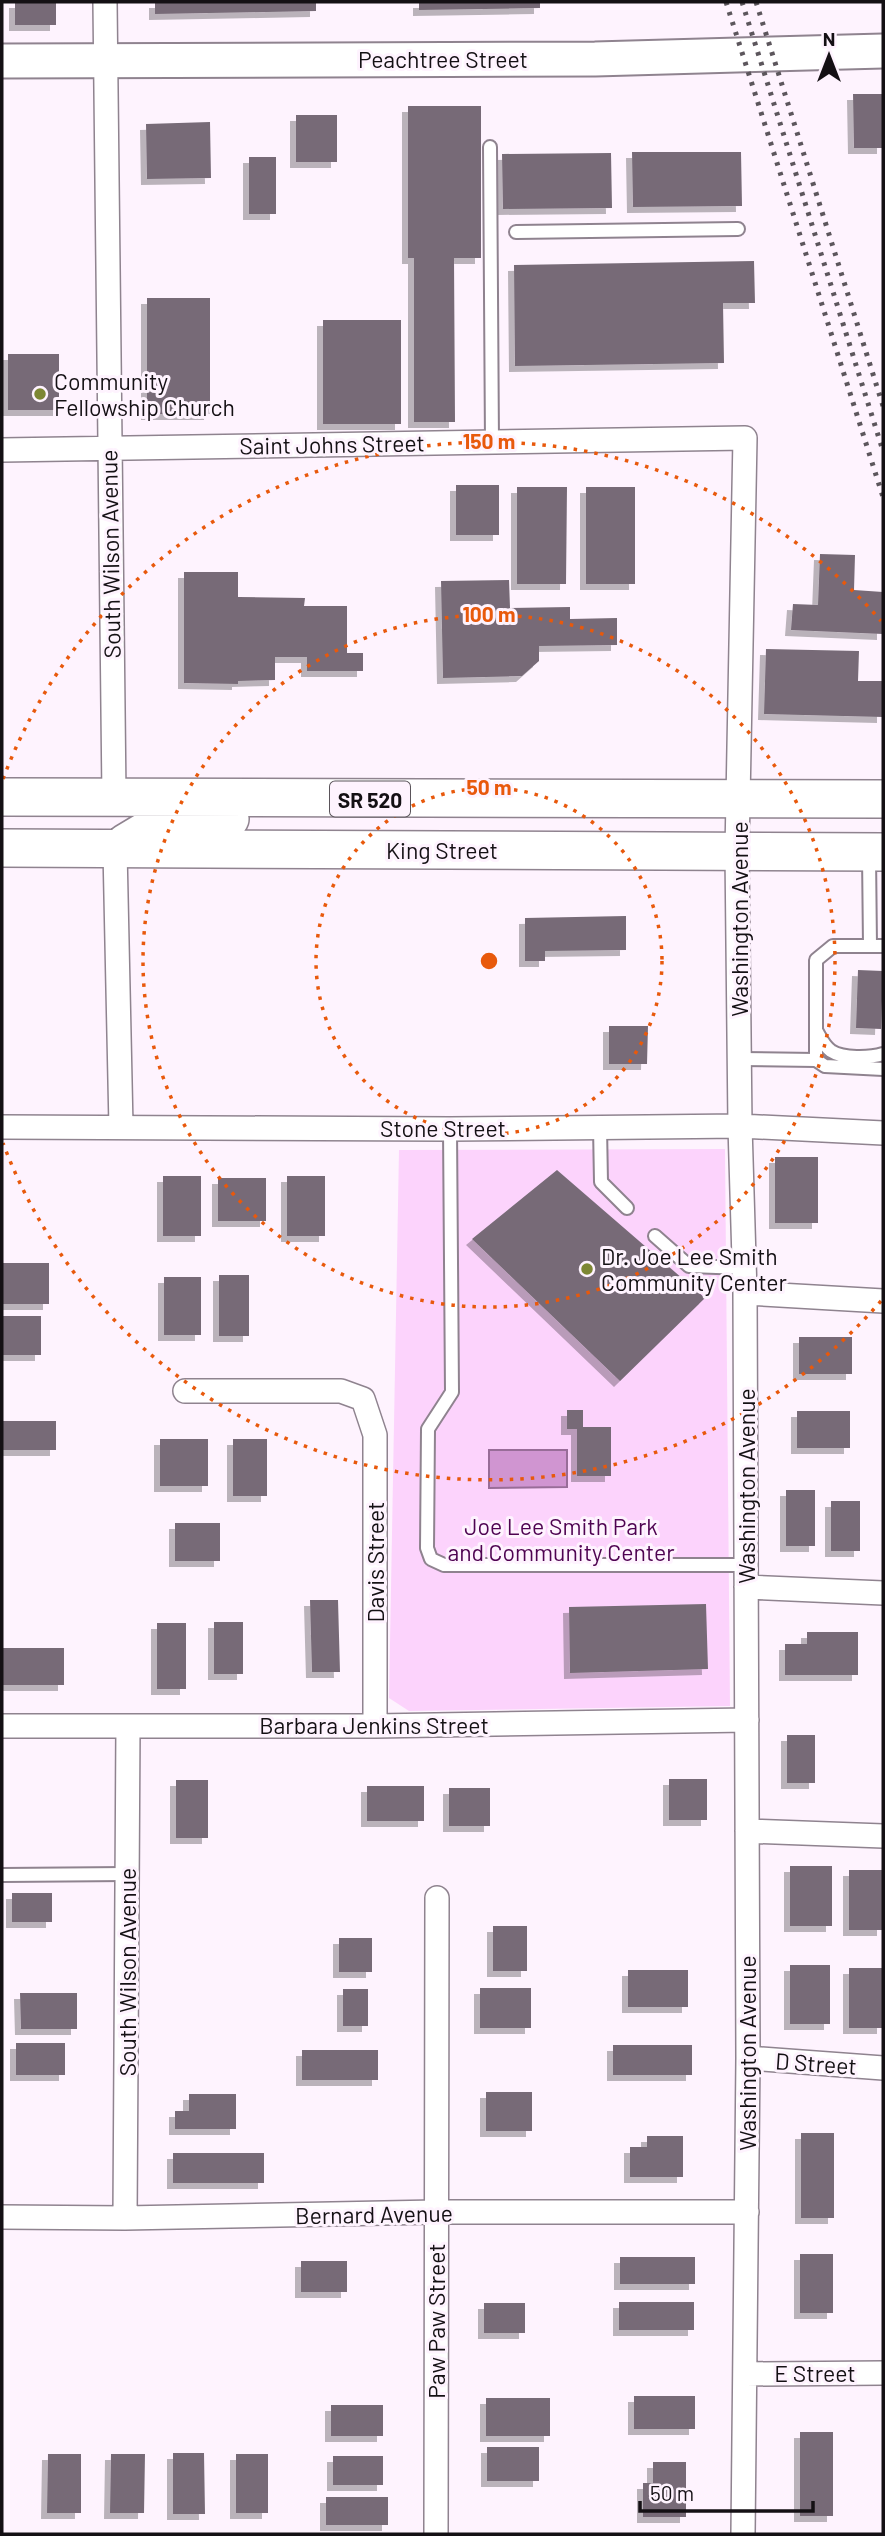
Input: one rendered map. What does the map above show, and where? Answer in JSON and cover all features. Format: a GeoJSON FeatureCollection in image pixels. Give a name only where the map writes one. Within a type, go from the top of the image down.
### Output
{"type":"FeatureCollection","features":[{"type":"Feature","properties":{"kind":"main road","name":"SR 520"},"geometry":{"type":"LineString","coordinates":[[2,797],[883,799]]}},
{"type":"Feature","properties":{"kind":"main road"},"geometry":{"type":"LineString","coordinates":[[2,826],[87,820],[103,811],[114,797]]}},
{"type":"Feature","properties":{"kind":"main road"},"geometry":{"type":"LineString","coordinates":[[115,850],[145,831],[171,824],[293,816],[356,809],[398,799]]}},
{"type":"Feature","properties":{"kind":"main road","name":"King Street"},"geometry":{"type":"LineString","coordinates":[[2,848],[876,852]]}},
{"type":"Feature","properties":{"kind":"street","name":"South Wilson Avenue"},"geometry":{"type":"LineString","coordinates":[[105,2],[114,797]]}},
{"type":"Feature","properties":{"kind":"street","name":"Peachtree Street"},"geometry":{"type":"LineString","coordinates":[[2,61],[581,59],[883,51]]}},
{"type":"Feature","properties":{"kind":"street","name":"Saint Johns Street"},"geometry":{"type":"LineString","coordinates":[[2,450],[745,438]]}},
{"type":"Feature","properties":{"kind":"street","name":"Washington Avenue"},"geometry":{"type":"LineString","coordinates":[[743,2534],[748,2059],[747,1720],[745,1293],[737,851],[745,438]]}},
{"type":"Feature","properties":{"kind":"street"},"geometry":{"type":"LineString","coordinates":[[115,850],[121,1127]]}},
{"type":"Feature","properties":{"kind":"street","name":"Stone Street"},"geometry":{"type":"LineString","coordinates":[[2,1126],[450,1129],[740,1126],[883,1133]]}},
{"type":"Feature","properties":{"kind":"street"},"geometry":{"type":"LineString","coordinates":[[745,1293],[883,1301]]}},
{"type":"Feature","properties":{"kind":"street","name":"Davis Street"},"geometry":{"type":"LineString","coordinates":[[186,1391],[341,1391],[363,1399],[375,1435],[375,1726]]}},
{"type":"Feature","properties":{"kind":"street"},"geometry":{"type":"LineString","coordinates":[[746,1576],[883,1593]]}},
{"type":"Feature","properties":{"kind":"street","name":"Barbara Jenkins Street"},"geometry":{"type":"LineString","coordinates":[[2,1726],[375,1726],[747,1720]]}},
{"type":"Feature","properties":{"kind":"street","name":"South Wilson Avenue"},"geometry":{"type":"LineString","coordinates":[[125,2218],[128,1726]]}},
{"type":"Feature","properties":{"kind":"street"},"geometry":{"type":"LineString","coordinates":[[747,1831],[883,1836]]}},
{"type":"Feature","properties":{"kind":"street","name":"Paw Paw Street"},"geometry":{"type":"LineString","coordinates":[[436,2534],[437,1898]]}},
{"type":"Feature","properties":{"kind":"street","name":"D Street"},"geometry":{"type":"LineString","coordinates":[[748,2059],[883,2068]]}},
{"type":"Feature","properties":{"kind":"street","name":"Bernard Avenue"},"geometry":{"type":"LineString","coordinates":[[2,2217],[747,2212]]}},
{"type":"Feature","properties":{"kind":"street","name":"E Street"},"geometry":{"type":"LineString","coordinates":[[746,2374],[883,2373]]}},
{"type":"Feature","properties":{"kind":"lane"},"geometry":{"type":"LineString","coordinates":[[491,146],[492,442]]}},
{"type":"Feature","properties":{"kind":"lane"},"geometry":{"type":"LineString","coordinates":[[516,232],[738,229]]}},
{"type":"Feature","properties":{"kind":"lane"},"geometry":{"type":"LineString","coordinates":[[816,1060],[816,960],[832,946],[877,946],[876,852]]}},
{"type":"Feature","properties":{"kind":"lane"},"geometry":{"type":"LineString","coordinates":[[816,1028],[825,1046],[833,1053],[845,1056],[883,1054]]}},
{"type":"Feature","properties":{"kind":"lane"},"geometry":{"type":"LineString","coordinates":[[739,1059],[816,1060],[825,1066],[883,1069]]}},
{"type":"Feature","properties":{"kind":"lane"},"geometry":{"type":"LineString","coordinates":[[600,1127],[601,1182],[627,1208]]}},
{"type":"Feature","properties":{"kind":"lane"},"geometry":{"type":"LineString","coordinates":[[450,1129],[452,1392],[428,1429],[427,1548],[431,1559],[444,1565],[746,1576]]}},
{"type":"Feature","properties":{"kind":"lane"},"geometry":{"type":"LineString","coordinates":[[655,1236],[689,1266],[744,1268]]}},
{"type":"Feature","properties":{"kind":"lane"},"geometry":{"type":"LineString","coordinates":[[2,1875],[127,1874]]}},
{"type":"Feature","properties":{"kind":"green space","name":"Joe Lee Smith Park and Community Center"},"geometry":{"type":"Polygon","coordinates":[[[725,1149],[730,1706],[409,1711],[389,1698],[399,1150],[725,1149]]]}},
{"type":"Feature","properties":{"kind":"shaded area"},"geometry":{"type":"Polygon","coordinates":[[[489,1450],[567,1450],[567,1487],[489,1488],[489,1450]]]}},
{"type":"Feature","properties":{"kind":"building"},"geometry":{"type":"Polygon","coordinates":[[[15,2],[56,2],[56,25],[15,25],[15,2]]]}},
{"type":"Feature","properties":{"kind":"building"},"geometry":{"type":"Polygon","coordinates":[[[155,2],[316,2],[316,11],[155,14],[155,2]]]}},
{"type":"Feature","properties":{"kind":"building"},"geometry":{"type":"Polygon","coordinates":[[[419,2],[540,2],[540,8],[419,10],[419,2]]]}},
{"type":"Feature","properties":{"kind":"building"},"geometry":{"type":"Polygon","coordinates":[[[853,94],[883,94],[883,148],[854,148],[853,94]]]}},
{"type":"Feature","properties":{"kind":"building"},"geometry":{"type":"Polygon","coordinates":[[[408,106],[481,106],[481,258],[454,258],[455,422],[414,422],[414,258],[408,258],[408,106]]]}},
{"type":"Feature","properties":{"kind":"building"},"geometry":{"type":"Polygon","coordinates":[[[296,115],[337,115],[337,162],[296,162],[296,115]]]}},
{"type":"Feature","properties":{"kind":"building"},"geometry":{"type":"Polygon","coordinates":[[[210,122],[211,178],[147,179],[146,124],[210,122]]]}},
{"type":"Feature","properties":{"kind":"building"},"geometry":{"type":"Polygon","coordinates":[[[632,152],[741,152],[742,206],[633,207],[632,152]]]}},
{"type":"Feature","properties":{"kind":"building"},"geometry":{"type":"Polygon","coordinates":[[[611,153],[612,208],[503,209],[502,154],[611,153]]]}},
{"type":"Feature","properties":{"kind":"building"},"geometry":{"type":"Polygon","coordinates":[[[249,157],[276,157],[276,214],[249,214],[249,157]]]}},
{"type":"Feature","properties":{"kind":"building"},"geometry":{"type":"Polygon","coordinates":[[[754,261],[755,303],[723,303],[724,363],[515,366],[514,265],[754,261]]]}},
{"type":"Feature","properties":{"kind":"building"},"geometry":{"type":"Polygon","coordinates":[[[147,298],[210,298],[210,414],[147,414],[147,298]]]}},
{"type":"Feature","properties":{"kind":"building"},"geometry":{"type":"Polygon","coordinates":[[[323,320],[401,320],[401,424],[323,424],[323,320]]]}},
{"type":"Feature","properties":{"kind":"building"},"geometry":{"type":"Polygon","coordinates":[[[8,354],[59,354],[59,410],[8,410],[8,354]]]}},
{"type":"Feature","properties":{"kind":"building"},"geometry":{"type":"Polygon","coordinates":[[[456,485],[499,485],[499,535],[456,535],[456,485]]]}},
{"type":"Feature","properties":{"kind":"building"},"geometry":{"type":"Polygon","coordinates":[[[517,487],[567,487],[566,584],[517,584],[517,487]]]}},
{"type":"Feature","properties":{"kind":"building"},"geometry":{"type":"Polygon","coordinates":[[[586,487],[635,487],[635,584],[586,584],[586,487]]]}},
{"type":"Feature","properties":{"kind":"building"},"geometry":{"type":"Polygon","coordinates":[[[820,554],[855,555],[854,590],[883,592],[883,634],[791,630],[793,604],[818,605],[820,554]]]}},
{"type":"Feature","properties":{"kind":"building"},"geometry":{"type":"Polygon","coordinates":[[[184,572],[238,572],[238,597],[305,598],[304,606],[347,606],[347,653],[363,653],[363,671],[307,671],[307,657],[275,657],[275,680],[238,681],[238,684],[184,683],[184,572]]]}},
{"type":"Feature","properties":{"kind":"building"},"geometry":{"type":"Polygon","coordinates":[[[509,580],[510,608],[570,607],[570,619],[617,618],[617,645],[539,646],[539,661],[522,676],[443,678],[441,581],[509,580]]]}},
{"type":"Feature","properties":{"kind":"building"},"geometry":{"type":"Polygon","coordinates":[[[766,649],[859,651],[858,681],[883,681],[883,717],[764,714],[766,649]]]}},
{"type":"Feature","properties":{"kind":"building"},"geometry":{"type":"Polygon","coordinates":[[[626,916],[626,950],[545,951],[545,961],[525,961],[525,918],[626,916]]]}},
{"type":"Feature","properties":{"kind":"building"},"geometry":{"type":"Polygon","coordinates":[[[858,970],[883,971],[881,1029],[856,1028],[858,970]]]}},
{"type":"Feature","properties":{"kind":"building"},"geometry":{"type":"Polygon","coordinates":[[[609,1026],[648,1026],[647,1064],[609,1064],[609,1026]]]}},
{"type":"Feature","properties":{"kind":"building"},"geometry":{"type":"Polygon","coordinates":[[[775,1157],[818,1157],[818,1223],[775,1223],[775,1157]]]}},
{"type":"Feature","properties":{"kind":"building","name":"Dr. Joe Lee Smith Community Center"},"geometry":{"type":"Polygon","coordinates":[[[557,1170],[705,1298],[620,1381],[472,1239],[557,1170]]]}},
{"type":"Feature","properties":{"kind":"building"},"geometry":{"type":"Polygon","coordinates":[[[163,1176],[201,1176],[201,1236],[163,1236],[163,1176]]]}},
{"type":"Feature","properties":{"kind":"building"},"geometry":{"type":"Polygon","coordinates":[[[287,1176],[325,1176],[325,1236],[287,1236],[287,1176]]]}},
{"type":"Feature","properties":{"kind":"building"},"geometry":{"type":"Polygon","coordinates":[[[218,1178],[266,1178],[266,1221],[218,1221],[218,1178]]]}},
{"type":"Feature","properties":{"kind":"building"},"geometry":{"type":"Polygon","coordinates":[[[2,1263],[49,1263],[49,1304],[2,1304],[2,1263]]]}},
{"type":"Feature","properties":{"kind":"building"},"geometry":{"type":"Polygon","coordinates":[[[219,1275],[249,1275],[249,1336],[219,1336],[219,1275]]]}},
{"type":"Feature","properties":{"kind":"building"},"geometry":{"type":"Polygon","coordinates":[[[164,1277],[201,1277],[201,1335],[164,1335],[164,1277]]]}},
{"type":"Feature","properties":{"kind":"building"},"geometry":{"type":"Polygon","coordinates":[[[2,1316],[41,1316],[41,1355],[2,1355],[2,1316]]]}},
{"type":"Feature","properties":{"kind":"building"},"geometry":{"type":"Polygon","coordinates":[[[799,1337],[852,1337],[852,1374],[799,1374],[799,1337]]]}},
{"type":"Feature","properties":{"kind":"building"},"geometry":{"type":"Polygon","coordinates":[[[567,1410],[583,1410],[583,1427],[611,1427],[611,1476],[577,1476],[577,1429],[567,1429],[567,1410]]]}},
{"type":"Feature","properties":{"kind":"building"},"geometry":{"type":"Polygon","coordinates":[[[797,1411],[850,1411],[850,1448],[797,1448],[797,1411]]]}},
{"type":"Feature","properties":{"kind":"building"},"geometry":{"type":"Polygon","coordinates":[[[2,1421],[56,1421],[56,1450],[2,1450],[2,1421]]]}},
{"type":"Feature","properties":{"kind":"building"},"geometry":{"type":"Polygon","coordinates":[[[160,1439],[208,1439],[208,1486],[160,1486],[160,1439]]]}},
{"type":"Feature","properties":{"kind":"building"},"geometry":{"type":"Polygon","coordinates":[[[233,1439],[267,1439],[267,1496],[233,1496],[233,1439]]]}},
{"type":"Feature","properties":{"kind":"building"},"geometry":{"type":"Polygon","coordinates":[[[786,1490],[815,1490],[815,1546],[786,1546],[786,1490]]]}},
{"type":"Feature","properties":{"kind":"building"},"geometry":{"type":"Polygon","coordinates":[[[831,1501],[860,1501],[860,1551],[831,1551],[831,1501]]]}},
{"type":"Feature","properties":{"kind":"building"},"geometry":{"type":"Polygon","coordinates":[[[175,1523],[220,1523],[220,1561],[175,1561],[175,1523]]]}},
{"type":"Feature","properties":{"kind":"building"},"geometry":{"type":"Polygon","coordinates":[[[310,1600],[338,1600],[340,1672],[312,1672],[310,1600]]]}},
{"type":"Feature","properties":{"kind":"building"},"geometry":{"type":"Polygon","coordinates":[[[706,1604],[708,1669],[570,1673],[569,1607],[706,1604]]]}},
{"type":"Feature","properties":{"kind":"building"},"geometry":{"type":"Polygon","coordinates":[[[214,1622],[243,1622],[243,1674],[214,1674],[214,1622]]]}},
{"type":"Feature","properties":{"kind":"building"},"geometry":{"type":"Polygon","coordinates":[[[157,1623],[186,1623],[186,1689],[157,1689],[157,1623]]]}},
{"type":"Feature","properties":{"kind":"building"},"geometry":{"type":"Polygon","coordinates":[[[807,1632],[858,1632],[858,1675],[785,1675],[785,1644],[807,1644],[807,1632]]]}},
{"type":"Feature","properties":{"kind":"building"},"geometry":{"type":"Polygon","coordinates":[[[2,1648],[64,1648],[64,1685],[2,1685],[2,1648]]]}},
{"type":"Feature","properties":{"kind":"building"},"geometry":{"type":"Polygon","coordinates":[[[787,1735],[815,1735],[815,1783],[787,1783],[787,1735]]]}},
{"type":"Feature","properties":{"kind":"building"},"geometry":{"type":"Polygon","coordinates":[[[669,1779],[707,1779],[707,1820],[669,1820],[669,1779]]]}},
{"type":"Feature","properties":{"kind":"building"},"geometry":{"type":"Polygon","coordinates":[[[176,1780],[208,1780],[208,1838],[176,1838],[176,1780]]]}},
{"type":"Feature","properties":{"kind":"building"},"geometry":{"type":"Polygon","coordinates":[[[367,1786],[424,1786],[424,1821],[367,1821],[367,1786]]]}},
{"type":"Feature","properties":{"kind":"building"},"geometry":{"type":"Polygon","coordinates":[[[449,1788],[490,1788],[490,1826],[449,1826],[449,1788]]]}},
{"type":"Feature","properties":{"kind":"building"},"geometry":{"type":"Polygon","coordinates":[[[790,1866],[832,1866],[832,1926],[790,1926],[790,1866]]]}},
{"type":"Feature","properties":{"kind":"building"},"geometry":{"type":"Polygon","coordinates":[[[849,1870],[883,1870],[883,1930],[849,1930],[849,1870]]]}},
{"type":"Feature","properties":{"kind":"building"},"geometry":{"type":"Polygon","coordinates":[[[12,1893],[52,1893],[52,1922],[12,1922],[12,1893]]]}},
{"type":"Feature","properties":{"kind":"building"},"geometry":{"type":"Polygon","coordinates":[[[493,1926],[527,1926],[527,1971],[493,1971],[493,1926]]]}},
{"type":"Feature","properties":{"kind":"building"},"geometry":{"type":"Polygon","coordinates":[[[339,1938],[372,1938],[372,1972],[339,1972],[339,1938]]]}},
{"type":"Feature","properties":{"kind":"building"},"geometry":{"type":"Polygon","coordinates":[[[790,1965],[830,1965],[830,2024],[790,2024],[790,1965]]]}},
{"type":"Feature","properties":{"kind":"building"},"geometry":{"type":"Polygon","coordinates":[[[849,1968],[883,1968],[883,2028],[849,2028],[849,1968]]]}},
{"type":"Feature","properties":{"kind":"building"},"geometry":{"type":"Polygon","coordinates":[[[628,1970],[688,1970],[688,2007],[628,2007],[628,1970]]]}},
{"type":"Feature","properties":{"kind":"building"},"geometry":{"type":"Polygon","coordinates":[[[480,1988],[531,1988],[531,2028],[480,2028],[480,1988]]]}},
{"type":"Feature","properties":{"kind":"building"},"geometry":{"type":"Polygon","coordinates":[[[343,1989],[368,1989],[368,2026],[343,2026],[343,1989]]]}},
{"type":"Feature","properties":{"kind":"building"},"geometry":{"type":"Polygon","coordinates":[[[20,1993],[77,1993],[77,2029],[21,2029],[20,1993]]]}},
{"type":"Feature","properties":{"kind":"building"},"geometry":{"type":"Polygon","coordinates":[[[16,2043],[65,2043],[65,2075],[16,2075],[16,2043]]]}},
{"type":"Feature","properties":{"kind":"building"},"geometry":{"type":"Polygon","coordinates":[[[613,2045],[692,2045],[692,2075],[613,2075],[613,2045]]]}},
{"type":"Feature","properties":{"kind":"building"},"geometry":{"type":"Polygon","coordinates":[[[302,2050],[378,2050],[378,2080],[302,2080],[302,2050]]]}},
{"type":"Feature","properties":{"kind":"building"},"geometry":{"type":"Polygon","coordinates":[[[486,2092],[532,2092],[532,2131],[486,2131],[486,2092]]]}},
{"type":"Feature","properties":{"kind":"building"},"geometry":{"type":"Polygon","coordinates":[[[189,2094],[236,2094],[236,2129],[175,2129],[175,2111],[189,2111],[189,2094]]]}},
{"type":"Feature","properties":{"kind":"building"},"geometry":{"type":"Polygon","coordinates":[[[801,2133],[834,2133],[834,2218],[801,2218],[801,2133]]]}},
{"type":"Feature","properties":{"kind":"building"},"geometry":{"type":"Polygon","coordinates":[[[647,2136],[683,2136],[683,2177],[630,2177],[630,2147],[647,2147],[647,2136]]]}},
{"type":"Feature","properties":{"kind":"building"},"geometry":{"type":"Polygon","coordinates":[[[173,2153],[264,2153],[264,2183],[173,2183],[173,2153]]]}},
{"type":"Feature","properties":{"kind":"building"},"geometry":{"type":"Polygon","coordinates":[[[800,2254],[833,2254],[833,2313],[800,2313],[800,2254]]]}},
{"type":"Feature","properties":{"kind":"building"},"geometry":{"type":"Polygon","coordinates":[[[620,2257],[695,2257],[695,2284],[620,2284],[620,2257]]]}},
{"type":"Feature","properties":{"kind":"building"},"geometry":{"type":"Polygon","coordinates":[[[301,2261],[347,2261],[347,2292],[301,2292],[301,2261]]]}},
{"type":"Feature","properties":{"kind":"building"},"geometry":{"type":"Polygon","coordinates":[[[619,2302],[694,2302],[694,2330],[619,2330],[619,2302]]]}},
{"type":"Feature","properties":{"kind":"building"},"geometry":{"type":"Polygon","coordinates":[[[484,2303],[525,2303],[525,2333],[484,2333],[484,2303]]]}},
{"type":"Feature","properties":{"kind":"building"},"geometry":{"type":"Polygon","coordinates":[[[634,2396],[695,2396],[695,2429],[634,2429],[634,2396]]]}},
{"type":"Feature","properties":{"kind":"building"},"geometry":{"type":"Polygon","coordinates":[[[486,2398],[550,2398],[550,2436],[486,2436],[486,2398]]]}},
{"type":"Feature","properties":{"kind":"building"},"geometry":{"type":"Polygon","coordinates":[[[331,2405],[383,2405],[383,2436],[331,2436],[331,2405]]]}},
{"type":"Feature","properties":{"kind":"building"},"geometry":{"type":"Polygon","coordinates":[[[800,2432],[833,2432],[833,2516],[800,2516],[800,2432]]]}},
{"type":"Feature","properties":{"kind":"building"},"geometry":{"type":"Polygon","coordinates":[[[487,2447],[539,2447],[539,2481],[487,2481],[487,2447]]]}},
{"type":"Feature","properties":{"kind":"building"},"geometry":{"type":"Polygon","coordinates":[[[173,2453],[204,2453],[205,2514],[173,2514],[173,2453]]]}},
{"type":"Feature","properties":{"kind":"building"},"geometry":{"type":"Polygon","coordinates":[[[48,2454],[81,2454],[81,2513],[47,2513],[48,2454]]]}},
{"type":"Feature","properties":{"kind":"building"},"geometry":{"type":"Polygon","coordinates":[[[111,2454],[145,2454],[144,2513],[110,2513],[111,2454]]]}},
{"type":"Feature","properties":{"kind":"building"},"geometry":{"type":"Polygon","coordinates":[[[236,2454],[268,2454],[268,2513],[236,2513],[236,2454]]]}},
{"type":"Feature","properties":{"kind":"building"},"geometry":{"type":"Polygon","coordinates":[[[333,2456],[383,2456],[383,2485],[333,2485],[333,2456]]]}},
{"type":"Feature","properties":{"kind":"building"},"geometry":{"type":"Polygon","coordinates":[[[653,2462],[686,2462],[686,2517],[643,2517],[643,2483],[653,2483],[653,2462]]]}},
{"type":"Feature","properties":{"kind":"building"},"geometry":{"type":"Polygon","coordinates":[[[326,2497],[388,2497],[388,2525],[326,2525],[326,2497]]]}},
{"type":"Feature","properties":{"kind":"railway"},"geometry":{"type":"LineString","coordinates":[[726,2],[883,497]]}},
{"type":"Feature","properties":{"kind":"railway"},"geometry":{"type":"LineString","coordinates":[[742,2],[883,451]]}},
{"type":"Feature","properties":{"kind":"railway"},"geometry":{"type":"LineString","coordinates":[[756,2],[883,406]]}},
{"type":"Feature","properties":{"kind":"place","name":"Community Fellowship Church"},"geometry":{"type":"Point","coordinates":[40,394]}},
{"type":"Feature","properties":{"kind":"place","name":"Dr. Joe Lee Smith Community Center"},"geometry":{"type":"Point","coordinates":[587,1269]}}]}
